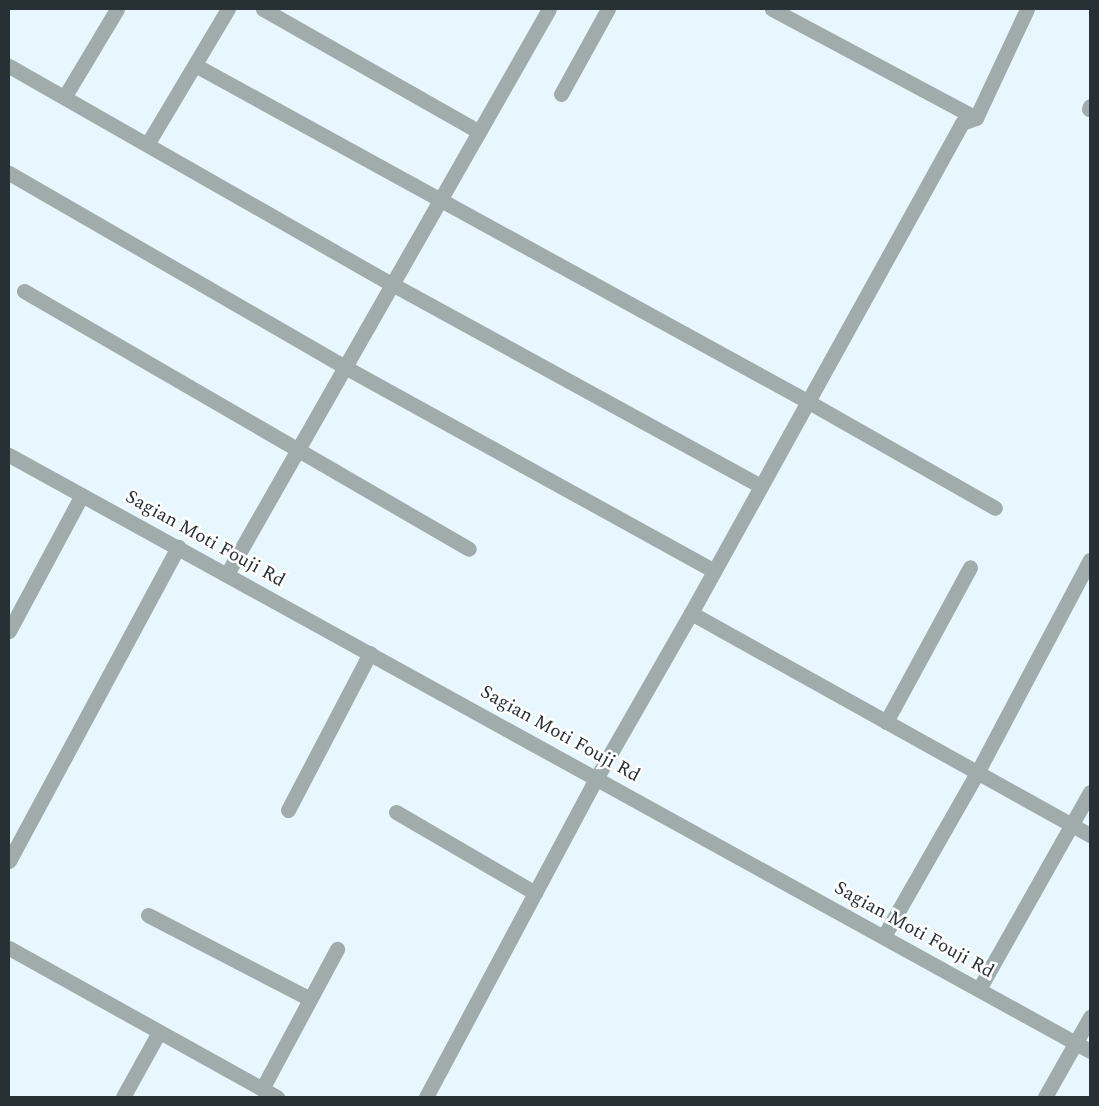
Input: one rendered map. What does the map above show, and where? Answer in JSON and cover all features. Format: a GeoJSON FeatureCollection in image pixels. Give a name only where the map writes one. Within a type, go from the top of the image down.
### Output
{"type":"FeatureCollection","features":[{"type":"Feature","properties":{"kind":"street"},"geometry":{"type":"LineString","coordinates":[[66,96],[117,9]]}},
{"type":"Feature","properties":{"kind":"street"},"geometry":{"type":"LineString","coordinates":[[148,143],[228,9]]}},
{"type":"Feature","properties":{"kind":"street"},"geometry":{"type":"LineString","coordinates":[[263,9],[478,131]]}},
{"type":"Feature","properties":{"kind":"street"},"geometry":{"type":"LineString","coordinates":[[227,574],[390,283],[549,9]]}},
{"type":"Feature","properties":{"kind":"street"},"geometry":{"type":"LineString","coordinates":[[561,94],[608,9]]}},
{"type":"Feature","properties":{"kind":"street"},"geometry":{"type":"LineString","coordinates":[[772,9],[976,118]]}},
{"type":"Feature","properties":{"kind":"street"},"geometry":{"type":"LineString","coordinates":[[426,1097],[597,777],[691,613],[962,123],[976,118],[1027,9]]}},
{"type":"Feature","properties":{"kind":"street"},"geometry":{"type":"LineString","coordinates":[[194,65],[807,401],[995,508]]}},
{"type":"Feature","properties":{"kind":"street"},"geometry":{"type":"LineString","coordinates":[[9,66],[66,96],[390,283],[761,486]]}},
{"type":"Feature","properties":{"kind":"street"},"geometry":{"type":"LineString","coordinates":[[9,173],[343,366],[714,571]]}},
{"type":"Feature","properties":{"kind":"street"},"geometry":{"type":"LineString","coordinates":[[24,291],[469,549]]}},
{"type":"Feature","properties":{"kind":"street","name":"Sagian Moti Fouji Rd"},"geometry":{"type":"LineString","coordinates":[[9,455],[1090,1050]]}},
{"type":"Feature","properties":{"kind":"street"},"geometry":{"type":"LineString","coordinates":[[9,631],[82,495]]}},
{"type":"Feature","properties":{"kind":"street"},"geometry":{"type":"LineString","coordinates":[[9,861],[178,547]]}},
{"type":"Feature","properties":{"kind":"street"},"geometry":{"type":"LineString","coordinates":[[884,936],[978,773],[1090,560]]}},
{"type":"Feature","properties":{"kind":"street"},"geometry":{"type":"LineString","coordinates":[[886,722],[970,567]]}},
{"type":"Feature","properties":{"kind":"street"},"geometry":{"type":"LineString","coordinates":[[691,613],[1090,835]]}},
{"type":"Feature","properties":{"kind":"street"},"geometry":{"type":"LineString","coordinates":[[288,810],[370,653]]}},
{"type":"Feature","properties":{"kind":"street"},"geometry":{"type":"LineString","coordinates":[[979,989],[1090,792]]}},
{"type":"Feature","properties":{"kind":"street"},"geometry":{"type":"LineString","coordinates":[[396,812],[535,893]]}},
{"type":"Feature","properties":{"kind":"street"},"geometry":{"type":"LineString","coordinates":[[148,915],[310,999]]}},
{"type":"Feature","properties":{"kind":"street"},"geometry":{"type":"LineString","coordinates":[[9,948],[277,1097]]}},
{"type":"Feature","properties":{"kind":"street"},"geometry":{"type":"LineString","coordinates":[[262,1089],[337,949]]}},
{"type":"Feature","properties":{"kind":"street"},"geometry":{"type":"LineString","coordinates":[[1045,1097],[1090,1017]]}},
{"type":"Feature","properties":{"kind":"street"},"geometry":{"type":"LineString","coordinates":[[123,1097],[159,1032]]}}]}
